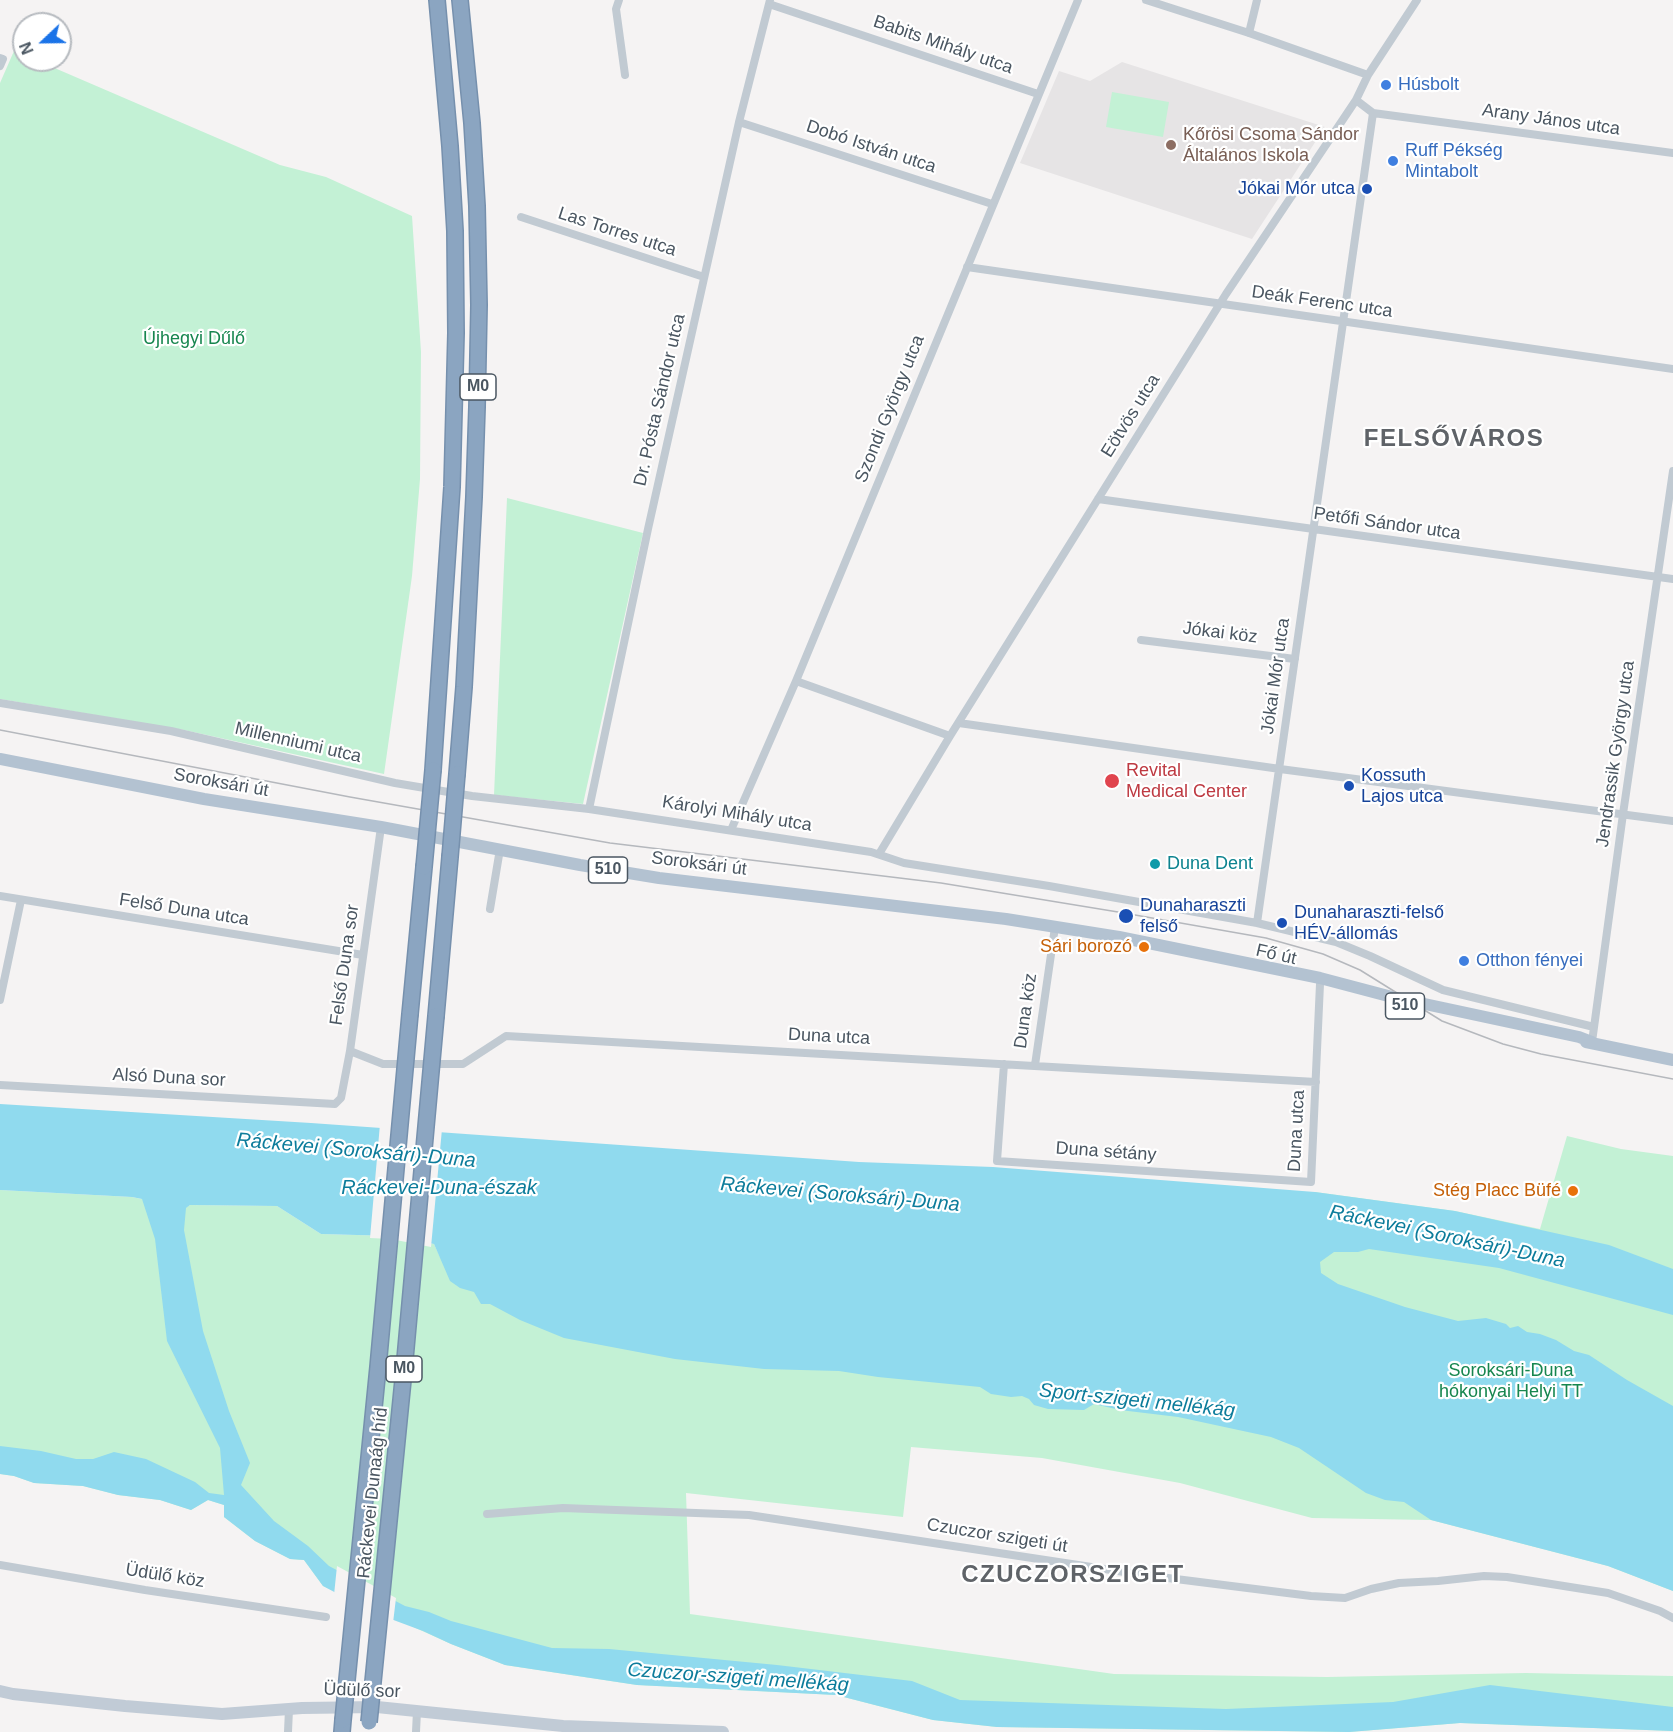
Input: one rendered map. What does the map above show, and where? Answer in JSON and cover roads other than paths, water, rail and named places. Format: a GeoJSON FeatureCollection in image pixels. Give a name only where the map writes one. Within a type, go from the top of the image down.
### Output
{"type":"FeatureCollection","features":[{"type":"Feature","properties":{"kind":"highway","name":"Ráckevei Dunaág híd"},"geometry":{"type":"LineString","coordinates":[[342,1726],[381,1344],[433,770],[451,508],[455,409],[455,231],[437,0]]}},
{"type":"Feature","properties":{"kind":"highway","name":"Ráckevei Dunaág híd"},"geometry":{"type":"LineString","coordinates":[[369,1727],[405,1358],[465,675],[474,497],[478,305],[477,206],[472,123],[460,0]]}},
{"type":"Feature","properties":{"kind":"main road","name":"Soroksári út"},"geometry":{"type":"LineString","coordinates":[[0,759],[204,799],[659,878],[966,914],[1119,938],[1219,958]]}},
{"type":"Feature","properties":{"kind":"main road","name":"Fő út"},"geometry":{"type":"LineString","coordinates":[[1219,958],[1351,994],[1434,1013],[1592,1042],[1673,1060]]}},
{"type":"Feature","properties":{"kind":"main road","name":"Fő út"},"geometry":{"type":"LineString","coordinates":[[1219,958],[1320,978],[1392,997],[1579,1037],[1592,1042]]}},
{"type":"Feature","properties":{"kind":"street"},"geometry":{"type":"LineString","coordinates":[[619,0],[616,9],[625,75]]}},
{"type":"Feature","properties":{"kind":"street","name":"Szondi György utca"},"geometry":{"type":"LineString","coordinates":[[731,830],[796,681],[1078,0]]}},
{"type":"Feature","properties":{"kind":"street"},"geometry":{"type":"LineString","coordinates":[[1146,0],[1368,75]]}},
{"type":"Feature","properties":{"kind":"street"},"geometry":{"type":"LineString","coordinates":[[1249,33],[1257,0]]}},
{"type":"Feature","properties":{"kind":"street","name":"Eötvös utca"},"geometry":{"type":"LineString","coordinates":[[879,854],[958,723],[1220,304],[1356,100],[1368,75],[1417,0]]}},
{"type":"Feature","properties":{"kind":"street","name":"Babits Mihály utca"},"geometry":{"type":"LineString","coordinates":[[769,2],[1038,94]]}},
{"type":"Feature","properties":{"kind":"street","name":"Dr. Pósta Sándor utca"},"geometry":{"type":"LineString","coordinates":[[589,809],[704,277],[769,2]]}},
{"type":"Feature","properties":{"kind":"street","name":"Arany János utca"},"geometry":{"type":"LineString","coordinates":[[1356,100],[1373,113],[1673,153]]}},
{"type":"Feature","properties":{"kind":"street","name":"Jókai Mór utca"},"geometry":{"type":"LineString","coordinates":[[1257,923],[1373,113]]}},
{"type":"Feature","properties":{"kind":"street","name":"Dobó István utca"},"geometry":{"type":"LineString","coordinates":[[739,122],[993,204]]}},
{"type":"Feature","properties":{"kind":"street","name":"Las Torres utca"},"geometry":{"type":"LineString","coordinates":[[520,217],[704,277]]}},
{"type":"Feature","properties":{"kind":"street","name":"Deák Ferenc utca"},"geometry":{"type":"LineString","coordinates":[[967,267],[1673,369]]}},
{"type":"Feature","properties":{"kind":"street","name":"Jendrassik György utca"},"geometry":{"type":"LineString","coordinates":[[1592,1042],[1673,471]]}},
{"type":"Feature","properties":{"kind":"street","name":"Petőfi Sándor utca"},"geometry":{"type":"LineString","coordinates":[[1098,500],[1673,579]]}},
{"type":"Feature","properties":{"kind":"street","name":"Jókai köz"},"geometry":{"type":"LineString","coordinates":[[1141,640],[1295,659]]}},
{"type":"Feature","properties":{"kind":"street"},"geometry":{"type":"LineString","coordinates":[[796,681],[951,736]]}},
{"type":"Feature","properties":{"kind":"street","name":"Millenniumi utca"},"geometry":{"type":"LineString","coordinates":[[0,703],[171,731],[395,783],[472,796],[589,809]]}},
{"type":"Feature","properties":{"kind":"street"},"geometry":{"type":"LineString","coordinates":[[958,723],[1280,769],[1673,821]]}},
{"type":"Feature","properties":{"kind":"street","name":"Károlyi Mihály utca"},"geometry":{"type":"LineString","coordinates":[[589,809],[879,854]]}},
{"type":"Feature","properties":{"kind":"street","name":"Felső Duna sor"},"geometry":{"type":"LineString","coordinates":[[335,1104],[341,1098],[350,1051],[381,828]]}},
{"type":"Feature","properties":{"kind":"street"},"geometry":{"type":"LineString","coordinates":[[490,909],[500,849]]}},
{"type":"Feature","properties":{"kind":"street","name":"Fő út"},"geometry":{"type":"LineString","coordinates":[[879,854],[904,863],[1257,923],[1336,942],[1443,990],[1594,1027]]}},
{"type":"Feature","properties":{"kind":"street","name":"Felső Duna utca"},"geometry":{"type":"LineString","coordinates":[[0,896],[363,955]]}},
{"type":"Feature","properties":{"kind":"street"},"geometry":{"type":"LineString","coordinates":[[0,1000],[21,900]]}},
{"type":"Feature","properties":{"kind":"street","name":"Duna köz"},"geometry":{"type":"LineString","coordinates":[[1035,1065],[1055,927]]}},
{"type":"Feature","properties":{"kind":"street","name":"Duna utca"},"geometry":{"type":"LineString","coordinates":[[1311,1182],[1320,984]]}},
{"type":"Feature","properties":{"kind":"street","name":"Duna utca"},"geometry":{"type":"LineString","coordinates":[[350,1051],[383,1064],[463,1064],[506,1036],[1316,1082]]}},
{"type":"Feature","properties":{"kind":"street","name":"Duna sétány"},"geometry":{"type":"LineString","coordinates":[[1004,1064],[997,1161],[1311,1182]]}},
{"type":"Feature","properties":{"kind":"street","name":"Alsó Duna sor"},"geometry":{"type":"LineString","coordinates":[[0,1085],[335,1104]]}},
{"type":"Feature","properties":{"kind":"street","name":"Czuczor szigeti út"},"geometry":{"type":"LineString","coordinates":[[487,1514],[563,1508],[749,1515],[1132,1573],[1311,1596],[1345,1598],[1399,1583],[1507,1576],[1608,1593],[1660,1611],[1673,1618]]}},
{"type":"Feature","properties":{"kind":"street","name":"Üdülő köz"},"geometry":{"type":"LineString","coordinates":[[0,1565],[145,1590],[326,1617]]}},
{"type":"Feature","properties":{"kind":"street","name":"Üdülő sor"},"geometry":{"type":"LineString","coordinates":[[0,1691],[125,1706],[222,1714],[302,1708],[376,1707],[563,1726],[723,1732]]}},
{"type":"Feature","properties":{"kind":"street"},"geometry":{"type":"LineString","coordinates":[[288,1732],[289,1709]]}},
{"type":"Feature","properties":{"kind":"street"},"geometry":{"type":"LineString","coordinates":[[416,1732],[417,1711]]}},
{"type":"Feature","properties":{"kind":"water","name":"Ráckevei-Duna-észak"},"geometry":{"type":"Polygon","coordinates":[[[0,1104],[311,1123],[859,1162],[993,1167],[1315,1192],[1455,1211],[1609,1245],[1673,1269],[1673,1315],[1499,1268],[1369,1249],[1358,1252],[1334,1252],[1320,1262],[1321,1273],[1338,1284],[1405,1307],[1458,1321],[1486,1318],[1506,1324],[1510,1328],[1518,1326],[1527,1332],[1556,1340],[1574,1351],[1589,1355],[1673,1406],[1673,1591],[1608,1566],[1431,1520],[1404,1502],[1385,1500],[1366,1493],[1299,1448],[1271,1437],[1178,1417],[1120,1410],[1094,1404],[1084,1410],[1048,1409],[1034,1405],[1022,1396],[991,1394],[980,1387],[839,1371],[764,1369],[675,1359],[564,1338],[520,1320],[490,1304],[481,1304],[474,1292],[460,1288],[450,1281],[434,1244],[392,1236],[321,1234],[277,1206],[190,1205],[186,1208],[184,1230],[203,1331],[229,1411],[250,1463],[241,1485],[274,1521],[308,1546],[329,1566],[405,1606],[552,1648],[609,1649],[912,1681],[960,1700],[1226,1709],[1393,1702],[1490,1685],[1673,1707],[1673,1731],[1460,1723],[1349,1732],[997,1727],[933,1720],[836,1695],[637,1685],[505,1665],[372,1612],[323,1586],[304,1560],[290,1559],[255,1541],[224,1517],[224,1505],[208,1500],[191,1510],[160,1500],[118,1495],[83,1486],[34,1483],[0,1474],[0,1446],[41,1451],[76,1459],[93,1459],[114,1452],[146,1459],[195,1482],[209,1493],[224,1495],[220,1448],[167,1341],[155,1239],[142,1199],[0,1190],[0,1104]]]}},
{"type":"Feature","properties":{"kind":"tram line"},"geometry":{"type":"LineString","coordinates":[[0,730],[350,797],[610,843],[941,883],[1266,938],[1323,954],[1360,970],[1442,1021],[1503,1044],[1541,1054],[1673,1079]]}},
{"type":"Feature","properties":{"kind":"place","name":"Húsbolt"},"geometry":{"type":"Point","coordinates":[1386,85]}},
{"type":"Feature","properties":{"kind":"place","name":"Kőrösi Csoma Sándor Általános Iskola"},"geometry":{"type":"Point","coordinates":[1171,145]}},
{"type":"Feature","properties":{"kind":"place","name":"Ruff Pékség Mintabolt"},"geometry":{"type":"Point","coordinates":[1393,161]}},
{"type":"Feature","properties":{"kind":"place","name":"Jókai Mór utca"},"geometry":{"type":"Point","coordinates":[1367,189]}},
{"type":"Feature","properties":{"kind":"place","name":"Revital Medical Center"},"geometry":{"type":"Point","coordinates":[1112,781]}},
{"type":"Feature","properties":{"kind":"place","name":"Kossuth Lajos utca"},"geometry":{"type":"Point","coordinates":[1349,786]}},
{"type":"Feature","properties":{"kind":"place","name":"Duna Dent"},"geometry":{"type":"Point","coordinates":[1155,864]}},
{"type":"Feature","properties":{"kind":"place","name":"Dunaharaszti felső"},"geometry":{"type":"Point","coordinates":[1126,916]}},
{"type":"Feature","properties":{"kind":"place","name":"Dunaharaszti-felső HÉV-állomás"},"geometry":{"type":"Point","coordinates":[1282,923]}},
{"type":"Feature","properties":{"kind":"place","name":"Sári borozó"},"geometry":{"type":"Point","coordinates":[1144,947]}},
{"type":"Feature","properties":{"kind":"place","name":"Otthon fényei"},"geometry":{"type":"Point","coordinates":[1464,961]}},
{"type":"Feature","properties":{"kind":"place","name":"Stég Placc Büfé"},"geometry":{"type":"Point","coordinates":[1573,1191]}},
{"type":"Feature","properties":{"kind":"district","name":"FELSŐVÁROS"},"geometry":{"type":"Point","coordinates":[1454,439]}},
{"type":"Feature","properties":{"kind":"district","name":"CZUCZORSZIGET"},"geometry":{"type":"Point","coordinates":[1073,1575]}},
{"type":"Feature","properties":{"kind":"park label","name":"Újhegyi Dűlő"},"geometry":{"type":"Point","coordinates":[194,339]}},
{"type":"Feature","properties":{"kind":"park label","name":"Soroksári-Duna hókonyai Helyi TT"},"geometry":{"type":"Point","coordinates":[1511,1381]}},
{"type":"Feature","properties":{"kind":"water label","name":"Ráckevei (Soroksári)-Duna"},"geometry":{"type":"Point","coordinates":[356,1151]}},
{"type":"Feature","properties":{"kind":"water label","name":"Ráckevei (Soroksári)-Duna"},"geometry":{"type":"Point","coordinates":[840,1195]}},
{"type":"Feature","properties":{"kind":"water label","name":"Ráckevei (Soroksári)-Duna"},"geometry":{"type":"Point","coordinates":[1447,1237]}},
{"type":"Feature","properties":{"kind":"water label","name":"Sport-szigeti mellékág"},"geometry":{"type":"Point","coordinates":[1137,1401]}},
{"type":"Feature","properties":{"kind":"water label","name":"Czuczor-szigeti mellékág"},"geometry":{"type":"Point","coordinates":[738,1678]}}]}
